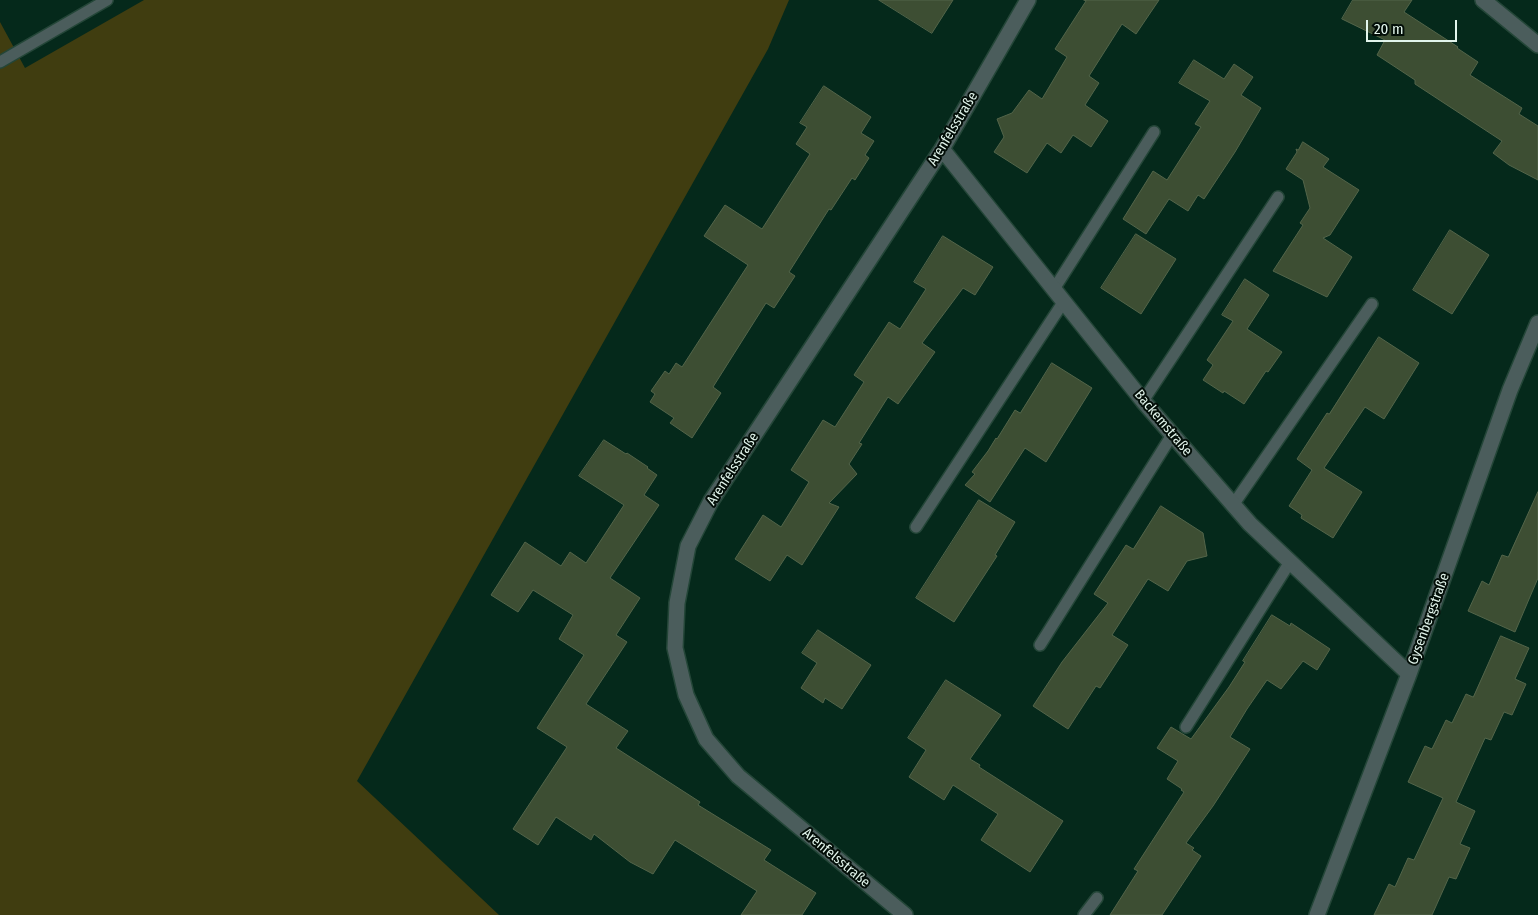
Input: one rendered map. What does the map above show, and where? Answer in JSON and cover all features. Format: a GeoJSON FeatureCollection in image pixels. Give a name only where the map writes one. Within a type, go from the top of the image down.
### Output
{"type":"FeatureCollection","features":[{"type":"Feature","properties":{"kind":"street","name":"Arenfelsstraße"},"geometry":{"type":"LineString","coordinates":[[905,915],[738,776],[706,739],[686,696],[675,648],[676,602],[688,546],[711,502],[942,149],[1028,0]]}},
{"type":"Feature","properties":{"kind":"street"},"geometry":{"type":"LineString","coordinates":[[1483,0],[1538,45]]}},
{"type":"Feature","properties":{"kind":"street","name":"Backemstraße"},"geometry":{"type":"LineString","coordinates":[[942,149],[1143,401],[1233,505],[1250,524],[1409,674]]}},
{"type":"Feature","properties":{"kind":"street","name":"Gysenbergstraße"},"geometry":{"type":"LineString","coordinates":[[1317,915],[1409,674],[1510,390],[1538,323]]}},
{"type":"Feature","properties":{"kind":"lane"},"geometry":{"type":"LineString","coordinates":[[0,62],[107,0]]}},
{"type":"Feature","properties":{"kind":"lane"},"geometry":{"type":"LineString","coordinates":[[1054,289],[1154,132]]}},
{"type":"Feature","properties":{"kind":"lane"},"geometry":{"type":"LineString","coordinates":[[1143,401],[1278,197]]}},
{"type":"Feature","properties":{"kind":"lane"},"geometry":{"type":"LineString","coordinates":[[916,527],[1064,301]]}},
{"type":"Feature","properties":{"kind":"lane"},"geometry":{"type":"LineString","coordinates":[[1233,505],[1372,304]]}},
{"type":"Feature","properties":{"kind":"lane"},"geometry":{"type":"LineString","coordinates":[[1040,645],[1172,434]]}},
{"type":"Feature","properties":{"kind":"lane"},"geometry":{"type":"LineString","coordinates":[[1186,727],[1290,562]]}},
{"type":"Feature","properties":{"kind":"lane"},"geometry":{"type":"LineString","coordinates":[[1084,915],[1097,898]]}},
{"type":"Feature","properties":{"kind":"shaded area"},"geometry":{"type":"Polygon","coordinates":[[[144,0],[789,0],[768,49],[357,781],[499,915],[0,915],[0,22],[25,68],[144,0]]]}},
{"type":"Feature","properties":{"kind":"building"},"geometry":{"type":"Polygon","coordinates":[[[879,0],[953,0],[932,33],[879,0]]]}},
{"type":"Feature","properties":{"kind":"building"},"geometry":{"type":"Polygon","coordinates":[[[1084,0],[1159,0],[1136,34],[1122,24],[1089,76],[1099,83],[1085,105],[1108,121],[1091,147],[1073,135],[1061,153],[1047,143],[1027,173],[994,152],[1004,137],[997,119],[1012,113],[1029,90],[1042,99],[1067,57],[1055,49],[1086,1],[1084,0]]]}},
{"type":"Feature","properties":{"kind":"building"},"geometry":{"type":"Polygon","coordinates":[[[1353,0],[1412,0],[1404,12],[1478,62],[1470,75],[1522,108],[1519,114],[1538,126],[1538,180],[1509,165],[1493,153],[1502,141],[1415,84],[1415,80],[1377,55],[1385,40],[1342,19],[1353,0]]]}},
{"type":"Feature","properties":{"kind":"building"},"geometry":{"type":"Polygon","coordinates":[[[1194,60],[1224,79],[1234,64],[1253,77],[1241,95],[1261,108],[1204,199],[1198,195],[1188,211],[1169,199],[1146,234],[1123,219],[1153,171],[1167,180],[1201,127],[1195,124],[1210,101],[1179,83],[1194,60]]]}},
{"type":"Feature","properties":{"kind":"building"},"geometry":{"type":"Polygon","coordinates":[[[824,86],[871,117],[861,133],[874,141],[865,155],[869,158],[855,180],[852,178],[831,210],[829,209],[789,272],[795,276],[774,308],[766,303],[713,387],[721,393],[692,438],[670,423],[674,418],[650,402],[655,394],[651,391],[665,371],[669,374],[676,363],[682,367],[748,265],[704,236],[725,205],[762,229],[810,154],[796,144],[807,127],[800,123],[824,86]]]}},
{"type":"Feature","properties":{"kind":"building"},"geometry":{"type":"Polygon","coordinates":[[[1303,142],[1329,159],[1323,167],[1359,190],[1330,235],[1323,238],[1352,257],[1327,297],[1273,271],[1303,225],[1300,223],[1310,208],[1303,180],[1286,169],[1297,152],[1296,149],[1298,150],[1303,142]]]}},
{"type":"Feature","properties":{"kind":"building"},"geometry":{"type":"Polygon","coordinates":[[[1450,230],[1489,255],[1452,314],[1413,290],[1450,230]]]}},
{"type":"Feature","properties":{"kind":"building"},"geometry":{"type":"Polygon","coordinates":[[[1136,234],[1176,259],[1141,314],[1101,288],[1136,234]]]}},
{"type":"Feature","properties":{"kind":"building"},"geometry":{"type":"Polygon","coordinates":[[[943,236],[993,267],[975,295],[963,288],[922,343],[935,352],[898,404],[888,397],[859,443],[862,444],[849,464],[857,474],[829,503],[839,507],[802,565],[787,555],[770,581],[735,559],[763,515],[781,527],[809,482],[791,470],[823,420],[835,427],[864,382],[854,375],[889,322],[900,329],[926,289],[914,282],[943,236]]]}},
{"type":"Feature","properties":{"kind":"building"},"geometry":{"type":"Polygon","coordinates":[[[1245,279],[1269,295],[1247,329],[1282,352],[1268,372],[1266,371],[1244,404],[1203,380],[1213,365],[1207,360],[1233,321],[1222,315],[1245,279]]]}},
{"type":"Feature","properties":{"kind":"building"},"geometry":{"type":"Polygon","coordinates":[[[1379,337],[1419,363],[1384,419],[1365,407],[1324,468],[1362,492],[1333,538],[1301,518],[1302,515],[1289,506],[1312,470],[1297,459],[1379,337]]]}},
{"type":"Feature","properties":{"kind":"building"},"geometry":{"type":"Polygon","coordinates":[[[1052,363],[1092,388],[1046,462],[1025,448],[990,502],[965,485],[975,474],[972,472],[997,439],[1015,410],[1020,413],[1052,363]]]}},
{"type":"Feature","properties":{"kind":"building"},"geometry":{"type":"Polygon","coordinates":[[[604,440],[627,453],[657,475],[644,495],[659,505],[610,578],[640,598],[616,635],[627,642],[586,704],[628,731],[616,748],[700,802],[698,805],[771,850],[764,860],[816,893],[802,915],[741,915],[757,891],[675,840],[653,874],[630,862],[594,834],[591,840],[556,817],[538,845],[513,829],[567,747],[537,728],[584,655],[559,639],[573,615],[533,590],[518,612],[491,595],[525,542],[561,566],[570,552],[586,563],[624,505],[579,476],[604,440]]]}},
{"type":"Feature","properties":{"kind":"building"},"geometry":{"type":"Polygon","coordinates":[[[1538,492],[1538,578],[1515,632],[1468,611],[1482,581],[1489,585],[1502,555],[1508,557],[1538,492]]]}},
{"type":"Feature","properties":{"kind":"building"},"geometry":{"type":"Polygon","coordinates":[[[979,500],[1015,522],[995,555],[997,556],[954,622],[916,598],[979,500]]]}},
{"type":"Feature","properties":{"kind":"building"},"geometry":{"type":"Polygon","coordinates":[[[1161,506],[1203,533],[1207,556],[1187,561],[1168,591],[1148,579],[1112,635],[1128,645],[1100,688],[1096,686],[1068,729],[1033,706],[1062,662],[1108,603],[1094,594],[1126,545],[1133,549],[1161,506]]]}},
{"type":"Feature","properties":{"kind":"building"},"geometry":{"type":"Polygon","coordinates":[[[1272,615],[1290,626],[1291,623],[1330,649],[1317,670],[1303,661],[1281,689],[1267,680],[1247,709],[1230,737],[1250,749],[1186,843],[1201,856],[1162,915],[1110,915],[1138,871],[1134,869],[1184,792],[1167,779],[1178,761],[1157,748],[1171,727],[1191,739],[1229,687],[1272,615]]]}},
{"type":"Feature","properties":{"kind":"building"},"geometry":{"type":"Polygon","coordinates":[[[818,630],[871,665],[842,709],[825,698],[823,703],[801,688],[817,663],[802,653],[818,630]]]}},
{"type":"Feature","properties":{"kind":"building"},"geometry":{"type":"Polygon","coordinates":[[[1501,636],[1529,648],[1515,679],[1526,684],[1512,715],[1504,712],[1491,740],[1485,738],[1456,802],[1475,811],[1460,844],[1470,848],[1456,879],[1449,877],[1432,915],[1374,915],[1389,884],[1395,887],[1408,858],[1414,860],[1443,798],[1408,782],[1425,746],[1432,749],[1446,720],[1452,723],[1466,694],[1473,697],[1501,636]]]}},
{"type":"Feature","properties":{"kind":"building"},"geometry":{"type":"Polygon","coordinates":[[[946,680],[1001,715],[970,759],[980,765],[979,767],[1063,821],[1030,872],[981,840],[998,814],[953,785],[944,800],[909,777],[926,750],[908,738],[946,680]]]}}]}
